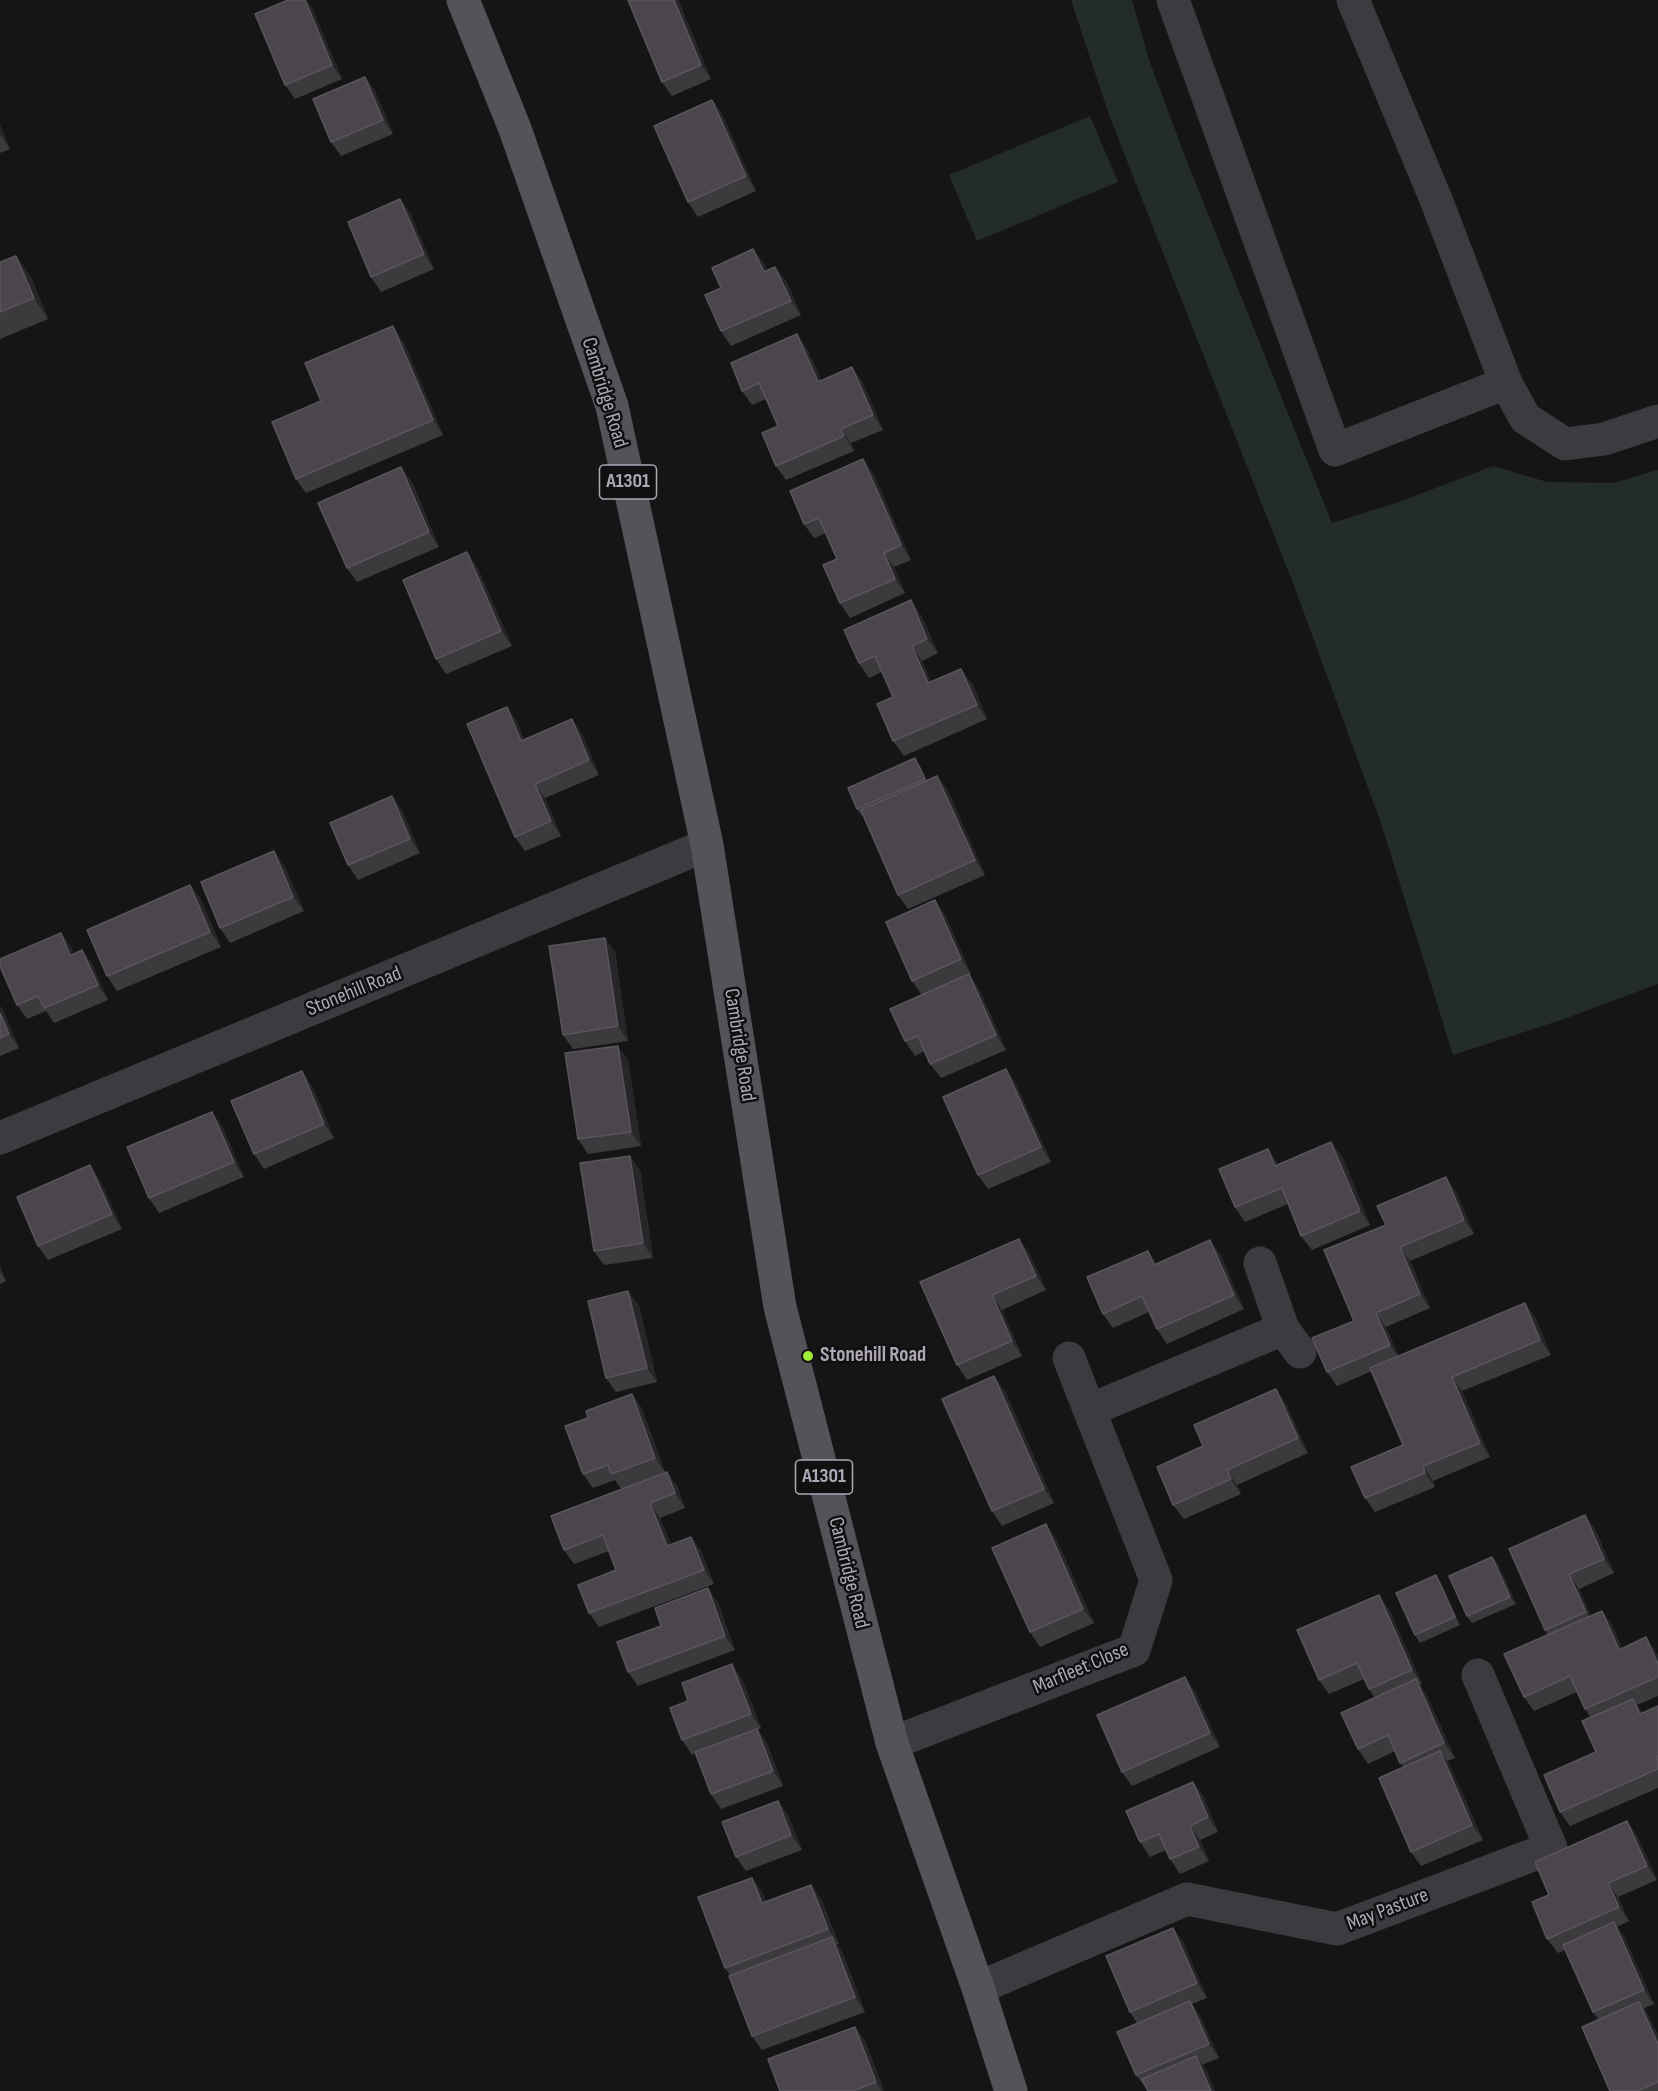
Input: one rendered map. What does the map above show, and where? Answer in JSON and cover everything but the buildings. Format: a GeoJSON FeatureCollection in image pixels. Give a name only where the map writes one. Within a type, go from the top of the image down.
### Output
{"type":"FeatureCollection","features":[{"type":"Feature","properties":{"kind":"main road","name":"Cambridge Road"},"geometry":{"type":"LineString","coordinates":[[463,0],[515,129],[612,406],[707,845],[780,1307],[892,1743],[978,1988],[1011,2091]]}},
{"type":"Feature","properties":{"kind":"street"},"geometry":{"type":"LineString","coordinates":[[1173,0],[1335,450],[1506,383]]}},
{"type":"Feature","properties":{"kind":"street"},"geometry":{"type":"LineString","coordinates":[[1353,0],[1437,202],[1506,383],[1525,418],[1565,444],[1604,439],[1658,421]]}},
{"type":"Feature","properties":{"kind":"street","name":"Stonehill Road"},"geometry":{"type":"LineString","coordinates":[[0,1138],[707,845]]}},
{"type":"Feature","properties":{"kind":"street"},"geometry":{"type":"LineString","coordinates":[[1090,1410],[1292,1341],[1260,1263]]}},
{"type":"Feature","properties":{"kind":"street","name":"Marfleet Close"},"geometry":{"type":"LineString","coordinates":[[892,1743],[1134,1650],[1156,1580],[1069,1358]]}},
{"type":"Feature","properties":{"kind":"street","name":"May Pasture"},"geometry":{"type":"LineString","coordinates":[[978,1988],[1187,1899],[1337,1929],[1551,1848],[1478,1675]]}},
{"type":"Feature","properties":{"kind":"shaded area"},"geometry":{"type":"Polygon","coordinates":[[[1071,0],[1132,0],[1149,60],[1186,159],[1332,523],[1399,502],[1493,466],[1547,482],[1613,483],[1658,470],[1658,984],[1564,1019],[1453,1055],[1382,826],[1296,591],[1109,115],[1071,0]]]}},
{"type":"Feature","properties":{"kind":"shaded area"},"geometry":{"type":"Polygon","coordinates":[[[1090,116],[1118,182],[977,241],[949,175],[1090,116]]]}},
{"type":"Feature","properties":{"kind":"place","name":"Stonehill Road"},"geometry":{"type":"Point","coordinates":[808,1356]}}]}
